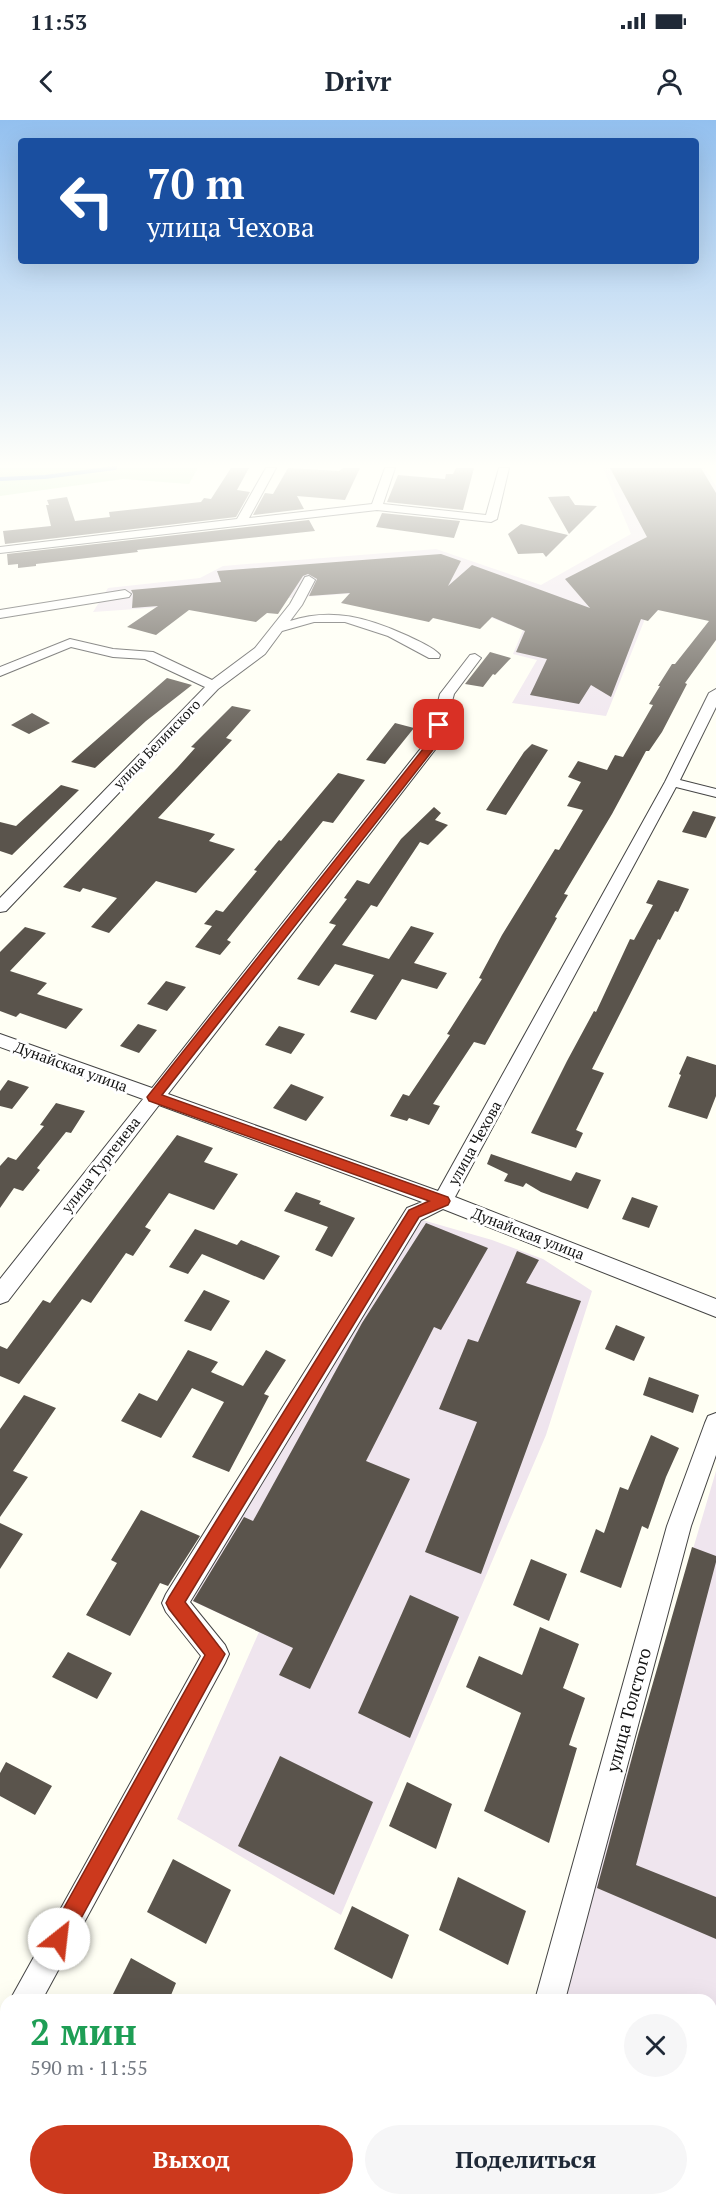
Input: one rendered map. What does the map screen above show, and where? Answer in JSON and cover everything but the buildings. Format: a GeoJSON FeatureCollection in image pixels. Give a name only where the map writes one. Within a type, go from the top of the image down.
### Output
{"type":"FeatureCollection","features":[{"type":"Feature","properties":{"kind":"street","name":"улица Белинского"},"geometry":{"type":"LineString","coordinates":[[0,907],[213,686],[260,651],[296,605],[309,580]]}},
{"type":"Feature","properties":{"kind":"street"},"geometry":{"type":"LineString","coordinates":[[0,614],[124,594]]}},
{"type":"Feature","properties":{"kind":"street"},"geometry":{"type":"LineString","coordinates":[[278,628],[294,626],[315,618],[336,617],[393,633],[434,656]]}},
{"type":"Feature","properties":{"kind":"street"},"geometry":{"type":"LineString","coordinates":[[0,672],[70,643],[112,653],[148,656],[213,686]]}},
{"type":"Feature","properties":{"kind":"street","name":"улица Тургенева"},"geometry":{"type":"LineString","coordinates":[[0,1295],[436,739],[447,694],[475,658]]}},
{"type":"Feature","properties":{"kind":"street","name":"улица Чехова"},"geometry":{"type":"LineString","coordinates":[[28,1994],[216,1654],[175,1603],[414,1214],[443,1201],[672,782],[716,693]]}},
{"type":"Feature","properties":{"kind":"street"},"geometry":{"type":"LineString","coordinates":[[672,782],[716,793]]}},
{"type":"Feature","properties":{"kind":"street","name":"Дунайская улица"},"geometry":{"type":"LineString","coordinates":[[0,1040],[443,1201],[716,1308]]}},
{"type":"Feature","properties":{"kind":"street","name":"улица Толстого"},"geometry":{"type":"LineString","coordinates":[[552,1994],[679,1526],[716,1423]]}},
{"type":"Feature","properties":{"kind":"shaded area"},"geometry":{"type":"Polygon","coordinates":[[[232,565],[483,565],[541,585],[576,565],[716,565],[716,573],[645,619],[606,716],[512,703],[537,660],[513,654],[523,630],[417,589],[93,612],[108,588],[200,578],[223,566],[232,565]]]}},
{"type":"Feature","properties":{"kind":"shaded area"},"geometry":{"type":"Polygon","coordinates":[[[419,1219],[492,1240],[543,1259],[592,1291],[546,1435],[341,1915],[177,1819],[259,1632],[192,1601],[240,1515],[419,1219]]]}},
{"type":"Feature","properties":{"kind":"shaded area"},"geometry":{"type":"Polygon","coordinates":[[[716,1471],[716,1994],[562,1994],[716,1471]]]}},
{"type":"Feature","properties":{"kind":"route"},"geometry":{"type":"LineString","coordinates":[[59,1939],[216,1654],[175,1603],[414,1214],[443,1201],[153,1097],[436,739],[439,725]]}}]}
